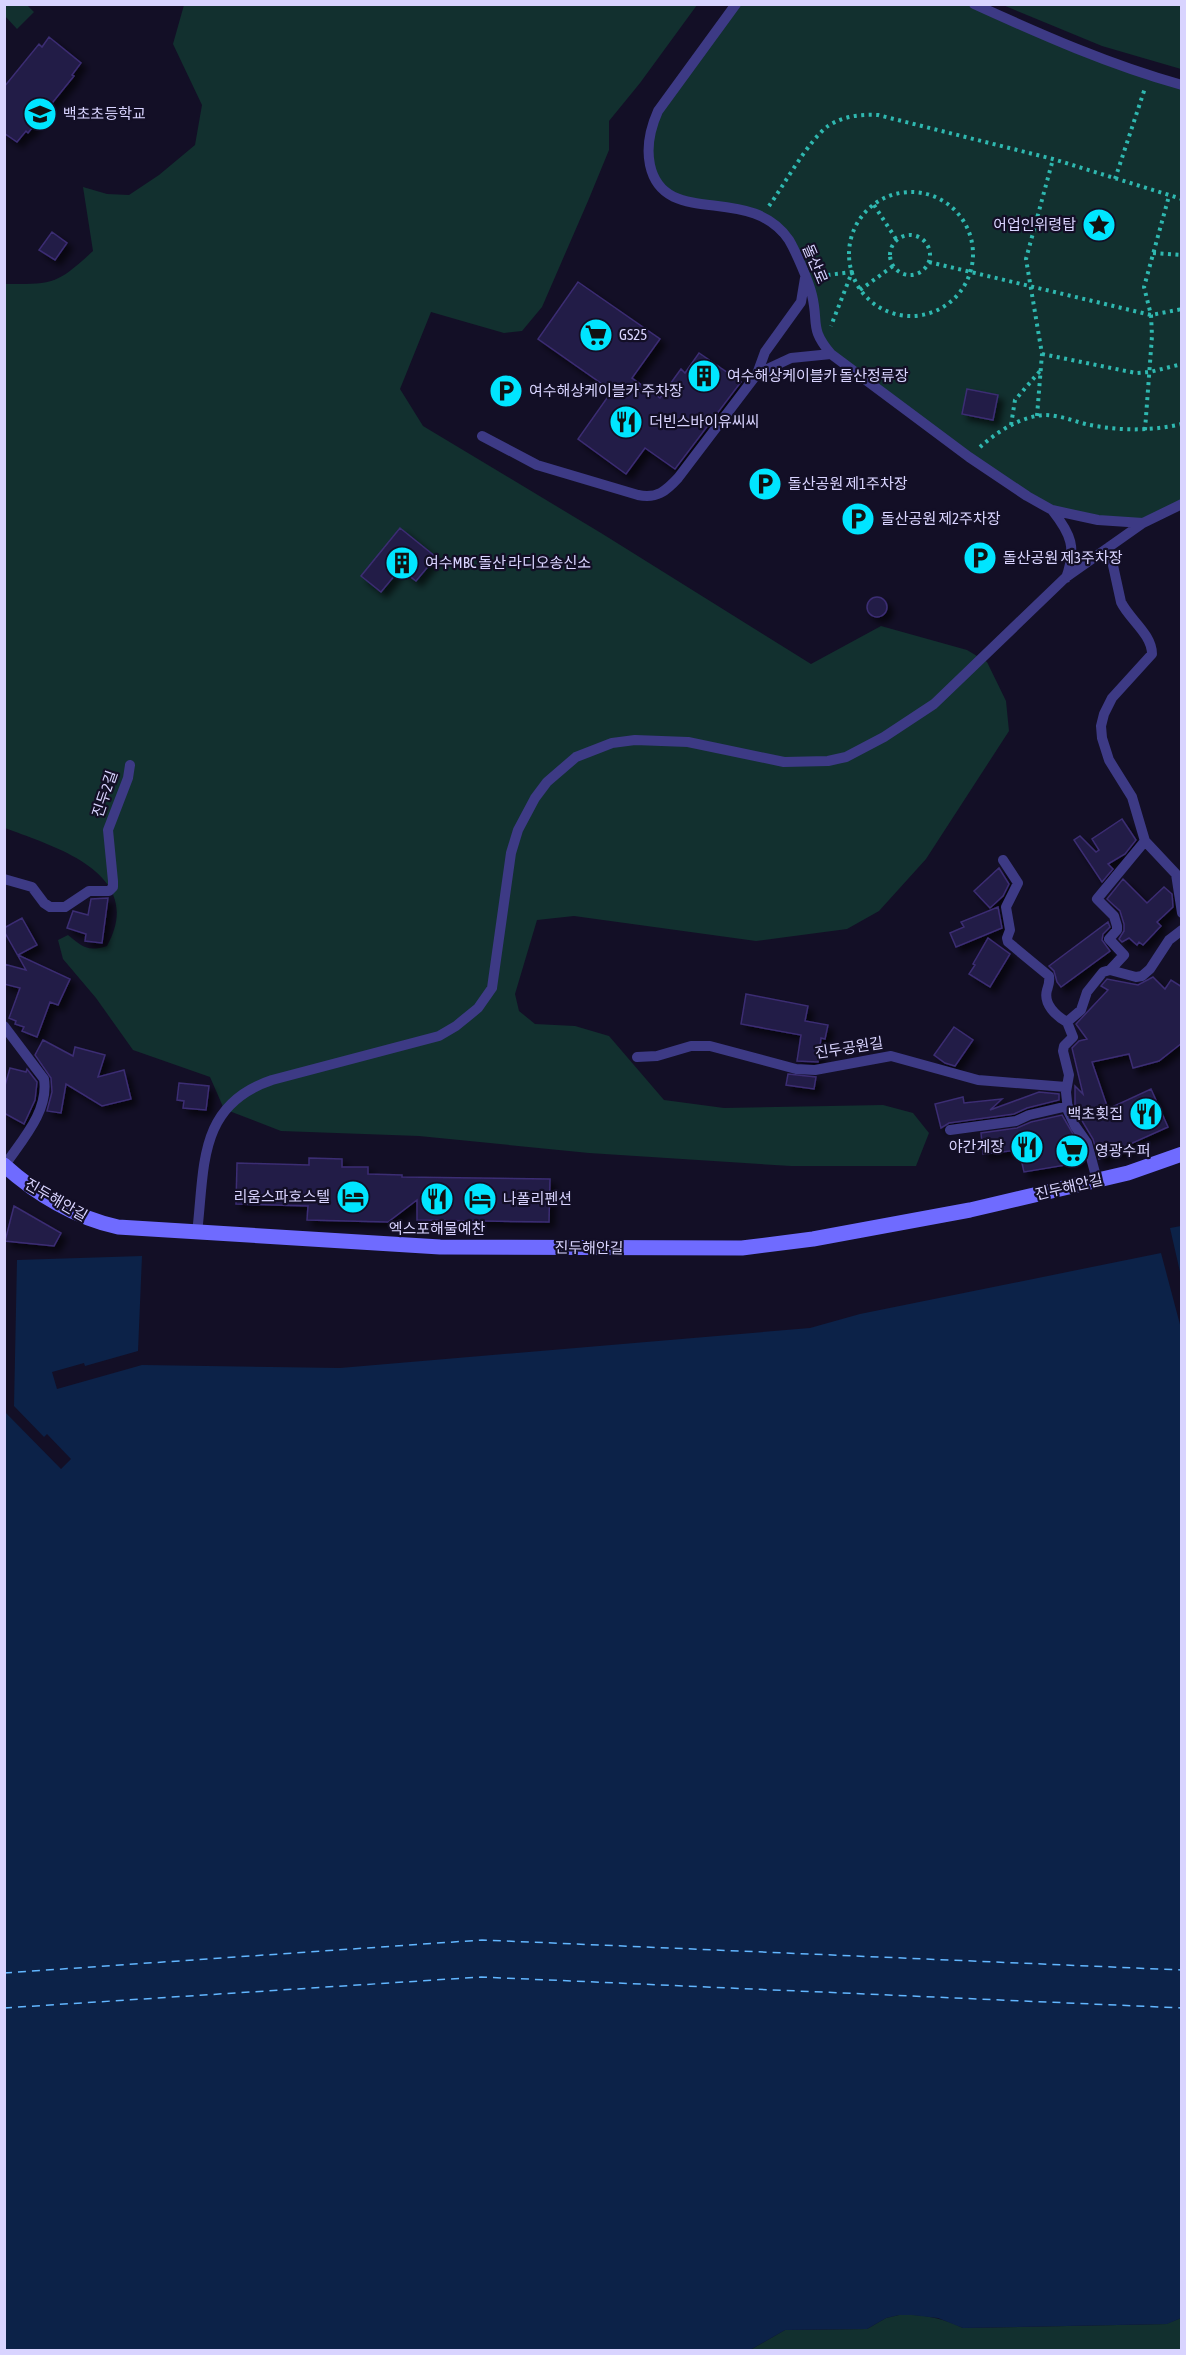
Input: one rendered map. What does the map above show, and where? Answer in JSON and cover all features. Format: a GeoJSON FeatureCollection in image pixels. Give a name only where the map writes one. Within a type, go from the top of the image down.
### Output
{"type":"FeatureCollection","features":[{"type":"Feature","properties":{"kind":"street","name":"진두해안길"},"geometry":{"type":"LineString","coordinates":[[5,1165],[45,1196],[95,1221],[118,1227],[440,1247],[742,1248],[813,1239],[970,1210],[1128,1173],[1182,1154]]}},
{"type":"Feature","properties":{"kind":"lane","name":"돌산로"},"geometry":{"type":"LineString","coordinates":[[736,4],[658,111],[650,135],[648,158],[656,183],[668,195],[689,202],[731,207],[762,216],[776,225],[788,240],[805,278],[813,299],[818,338],[827,350]]}},
{"type":"Feature","properties":{"kind":"lane"},"geometry":{"type":"LineString","coordinates":[[974,4],[1053,40],[1149,76],[1182,85]]}},
{"type":"Feature","properties":{"kind":"lane"},"geometry":{"type":"LineString","coordinates":[[482,436],[537,465],[638,495],[652,497],[668,489],[678,478],[757,374],[765,352],[801,302],[805,278]]}},
{"type":"Feature","properties":{"kind":"lane"},"geometry":{"type":"LineString","coordinates":[[757,374],[791,358],[827,350],[969,457],[1052,510],[1098,520],[1143,523]]}},
{"type":"Feature","properties":{"kind":"lane"},"geometry":{"type":"LineString","coordinates":[[198,1233],[211,1136],[224,1109],[238,1096],[253,1086],[272,1080],[439,1036],[469,1017],[486,999],[492,988],[496,968],[511,854],[518,830],[535,798],[547,782],[569,762],[591,749],[635,740],[688,742],[784,762],[828,761],[846,757],[884,738],[934,704],[1065,578],[1143,523],[1182,504]]}},
{"type":"Feature","properties":{"kind":"lane"},"geometry":{"type":"LineString","coordinates":[[1052,510],[1071,543],[1072,560],[1065,578]]}},
{"type":"Feature","properties":{"kind":"lane"},"geometry":{"type":"LineString","coordinates":[[1109,547],[1118,590],[1125,610],[1148,639],[1152,654],[1112,698],[1101,726],[1104,750],[1132,796],[1145,841],[1176,874],[1182,914]]}},
{"type":"Feature","properties":{"kind":"lane","name":"진두2길"},"geometry":{"type":"LineString","coordinates":[[4,879],[32,887],[50,907],[65,907],[89,891],[109,891],[113,887],[113,881],[108,830],[128,777],[130,765]]}},
{"type":"Feature","properties":{"kind":"lane"},"geometry":{"type":"LineString","coordinates":[[1067,1022],[1081,1010],[1087,992],[1098,976],[1110,970],[1124,955],[1109,939],[1117,930],[1116,921],[1097,899],[1145,841]]}},
{"type":"Feature","properties":{"kind":"lane"},"geometry":{"type":"LineString","coordinates":[[1003,860],[1018,883],[1006,908],[1010,930],[1008,942],[1048,976],[1050,983],[1047,989],[1047,1002],[1056,1014],[1067,1022],[1073,1036],[1064,1046],[1063,1051],[1069,1075],[1066,1087],[1068,1106],[1071,1118],[1087,1143],[1097,1180]]}},
{"type":"Feature","properties":{"kind":"lane"},"geometry":{"type":"LineString","coordinates":[[1110,970],[1136,977],[1146,974],[1169,939],[1182,930]]}},
{"type":"Feature","properties":{"kind":"lane"},"geometry":{"type":"LineString","coordinates":[[4,1026],[44,1079],[45,1088],[37,1116],[5,1165]]}},
{"type":"Feature","properties":{"kind":"lane","name":"진두공원길"},"geometry":{"type":"LineString","coordinates":[[637,1057],[665,1055],[700,1045],[796,1069],[815,1070],[891,1056],[978,1080],[1066,1087]]}},
{"type":"Feature","properties":{"kind":"lane"},"geometry":{"type":"LineString","coordinates":[[950,1130],[1016,1121],[1029,1115],[1068,1106]]}},
{"type":"Feature","properties":{"kind":"path"},"geometry":{"type":"LineString","coordinates":[[1115,179],[1149,76]]}},
{"type":"Feature","properties":{"kind":"path"},"geometry":{"type":"LineString","coordinates":[[762,216],[814,141],[827,127],[856,115],[878,115],[1053,159],[1182,199]]}},
{"type":"Feature","properties":{"kind":"path"},"geometry":{"type":"LineString","coordinates":[[1038,416],[1042,354],[1026,259],[1053,159]]}},
{"type":"Feature","properties":{"kind":"path"},"geometry":{"type":"LineString","coordinates":[[910,192],[929,195],[946,203],[961,216],[970,233],[973,252],[971,271],[963,290],[949,304],[921,315],[892,313],[874,304],[860,290],[852,272],[849,253],[852,235],[861,218],[874,205],[891,196],[910,192]]}},
{"type":"Feature","properties":{"kind":"path"},"geometry":{"type":"LineString","coordinates":[[1145,430],[1150,372],[1151,315],[1144,287],[1169,196]]}},
{"type":"Feature","properties":{"kind":"path"},"geometry":{"type":"LineString","coordinates":[[874,205],[896,239]]}},
{"type":"Feature","properties":{"kind":"path"},"geometry":{"type":"LineString","coordinates":[[908,234],[921,238],[929,249],[929,262],[921,272],[902,274],[893,266],[889,255],[892,244],[896,239],[908,234]]}},
{"type":"Feature","properties":{"kind":"path"},"geometry":{"type":"LineString","coordinates":[[1153,253],[1182,255]]}},
{"type":"Feature","properties":{"kind":"path"},"geometry":{"type":"LineString","coordinates":[[929,262],[1151,315],[1182,309]]}},
{"type":"Feature","properties":{"kind":"path"},"geometry":{"type":"LineString","coordinates":[[860,290],[893,266]]}},
{"type":"Feature","properties":{"kind":"path"},"geometry":{"type":"LineString","coordinates":[[805,278],[852,272]]}},
{"type":"Feature","properties":{"kind":"path"},"geometry":{"type":"LineString","coordinates":[[827,350],[852,272]]}},
{"type":"Feature","properties":{"kind":"path"},"geometry":{"type":"LineString","coordinates":[[1042,354],[1125,372],[1150,372],[1182,364]]}},
{"type":"Feature","properties":{"kind":"path"},"geometry":{"type":"LineString","coordinates":[[1011,425],[1015,400],[1041,370]]}},
{"type":"Feature","properties":{"kind":"path"},"geometry":{"type":"LineString","coordinates":[[969,457],[989,439],[1011,425],[1038,416],[1055,416],[1118,429],[1145,430],[1182,424]]}},
{"type":"Feature","properties":{"kind":"green space"},"geometry":{"type":"Polygon","coordinates":[[[4,5],[27,5],[34,12],[17,29],[5,16],[4,5]]]}},
{"type":"Feature","properties":{"kind":"green space"},"geometry":{"type":"Polygon","coordinates":[[[184,5],[697,5],[609,121],[609,150],[542,307],[522,331],[504,333],[431,312],[400,389],[423,426],[601,533],[811,664],[881,626],[967,650],[987,662],[1006,701],[1009,731],[926,859],[879,911],[847,929],[756,941],[574,916],[537,920],[515,994],[519,1011],[535,1024],[575,1026],[609,1036],[664,1100],[724,1108],[883,1105],[913,1113],[929,1133],[916,1166],[791,1166],[589,1153],[419,1136],[281,1131],[224,1109],[210,1077],[133,1050],[96,998],[63,959],[58,940],[68,935],[86,947],[107,946],[116,921],[115,899],[105,882],[90,867],[70,854],[5,828],[4,284],[34,284],[53,280],[71,270],[93,251],[83,187],[107,194],[129,195],[159,175],[195,145],[202,105],[173,44],[184,5]]]}},
{"type":"Feature","properties":{"kind":"green space"},"geometry":{"type":"Polygon","coordinates":[[[736,5],[974,5],[1181,85],[1181,504],[1133,523],[1040,504],[824,346],[796,254],[762,216],[668,195],[648,158],[658,111],[736,5]]]}},
{"type":"Feature","properties":{"kind":"green space"},"geometry":{"type":"Polygon","coordinates":[[[1003,5],[1181,5],[1181,69],[1102,46],[1003,5]]]}},
{"type":"Feature","properties":{"kind":"green space"},"geometry":{"type":"Polygon","coordinates":[[[899,2315],[932,2317],[963,2328],[1166,2324],[1181,2318],[1181,2350],[750,2350],[785,2330],[867,2329],[886,2318],[899,2315]]]}},
{"type":"Feature","properties":{"kind":"water"},"geometry":{"type":"Polygon","coordinates":[[[1182,1226],[1181,1276],[1170,1228],[1182,1226]]]}},
{"type":"Feature","properties":{"kind":"water"},"geometry":{"type":"Polygon","coordinates":[[[1161,1253],[1182,1332],[1181,2318],[1167,2324],[963,2328],[938,2318],[899,2315],[886,2318],[867,2329],[785,2330],[750,2350],[5,2350],[5,1412],[61,1469],[71,1459],[47,1434],[44,1437],[14,1406],[17,1260],[142,1256],[138,1351],[85,1366],[84,1363],[52,1372],[57,1389],[142,1365],[340,1368],[810,1328],[860,1314],[1161,1253]]]}},
{"type":"Feature","properties":{"kind":"building"},"geometry":{"type":"Polygon","coordinates":[[[49,37],[81,63],[72,75],[74,76],[28,133],[26,131],[17,142],[4,133],[4,87],[39,44],[42,47],[49,37]]]}},
{"type":"Feature","properties":{"kind":"building"},"geometry":{"type":"Polygon","coordinates":[[[52,232],[67,243],[55,260],[39,250],[52,232]]]}},
{"type":"Feature","properties":{"kind":"building","name":"여수해상케이블카 돌산정류장"},"geometry":{"type":"Polygon","coordinates":[[[578,282],[660,339],[632,378],[660,398],[681,369],[685,373],[699,353],[741,382],[675,469],[645,448],[626,474],[578,439],[612,391],[538,339],[578,282]]]}},
{"type":"Feature","properties":{"kind":"building"},"geometry":{"type":"Polygon","coordinates":[[[967,389],[998,395],[993,420],[962,414],[967,389]]]}},
{"type":"Feature","properties":{"kind":"building","name":"여수MBC 돌산 라디오송신소"},"geometry":{"type":"Polygon","coordinates":[[[400,528],[436,557],[416,581],[400,569],[381,592],[361,576],[400,528]]]}},
{"type":"Feature","properties":{"kind":"building"},"geometry":{"type":"Polygon","coordinates":[[[877,597],[884,600],[887,607],[884,614],[877,617],[870,614],[867,607],[870,600],[877,597]]]}},
{"type":"Feature","properties":{"kind":"building"},"geometry":{"type":"Polygon","coordinates":[[[1122,819],[1136,840],[1125,854],[1108,864],[1113,869],[1102,882],[1074,840],[1080,836],[1096,852],[1099,850],[1092,839],[1122,819]]]}},
{"type":"Feature","properties":{"kind":"building"},"geometry":{"type":"Polygon","coordinates":[[[999,868],[1009,884],[1003,896],[990,908],[974,891],[999,868]]]}},
{"type":"Feature","properties":{"kind":"building"},"geometry":{"type":"Polygon","coordinates":[[[1123,879],[1147,903],[1164,887],[1172,894],[1173,907],[1157,922],[1161,926],[1143,945],[1139,942],[1137,945],[1129,938],[1122,942],[1119,939],[1124,931],[1124,924],[1120,911],[1107,899],[1123,879]]]}},
{"type":"Feature","properties":{"kind":"building"},"geometry":{"type":"Polygon","coordinates":[[[108,898],[102,943],[85,941],[86,934],[67,928],[73,911],[88,915],[91,899],[108,898]]]}},
{"type":"Feature","properties":{"kind":"building"},"geometry":{"type":"Polygon","coordinates":[[[998,907],[1002,928],[956,947],[950,933],[964,927],[961,922],[998,907]]]}},
{"type":"Feature","properties":{"kind":"building"},"geometry":{"type":"Polygon","coordinates":[[[22,918],[37,945],[18,955],[70,979],[58,1005],[50,1002],[37,1037],[22,1031],[24,1027],[15,1024],[16,1021],[9,1018],[20,988],[4,984],[4,964],[26,970],[4,931],[4,928],[22,918]]]}},
{"type":"Feature","properties":{"kind":"building"},"geometry":{"type":"Polygon","coordinates":[[[1108,922],[1110,927],[1103,934],[1102,940],[1110,951],[1061,987],[1054,971],[1049,966],[1108,922]]]}},
{"type":"Feature","properties":{"kind":"building"},"geometry":{"type":"Polygon","coordinates":[[[988,938],[1010,954],[990,987],[969,974],[988,938]]]}},
{"type":"Feature","properties":{"kind":"building"},"geometry":{"type":"Polygon","coordinates":[[[1153,977],[1165,989],[1171,980],[1182,987],[1182,1043],[1159,1061],[1133,1068],[1129,1054],[1092,1062],[1108,1109],[1151,1089],[1168,1127],[1130,1144],[1132,1148],[1118,1154],[1117,1151],[1099,1159],[1093,1139],[1075,1109],[1075,1086],[1083,1094],[1072,1048],[1079,1041],[1087,1039],[1076,1024],[1108,990],[1101,986],[1107,979],[1138,985],[1153,977]]]}},
{"type":"Feature","properties":{"kind":"building"},"geometry":{"type":"Polygon","coordinates":[[[746,994],[808,1006],[805,1021],[828,1025],[825,1039],[821,1038],[818,1062],[797,1061],[801,1035],[741,1024],[746,994]]]}},
{"type":"Feature","properties":{"kind":"building"},"geometry":{"type":"Polygon","coordinates":[[[954,1027],[973,1040],[955,1066],[945,1063],[934,1055],[954,1027]]]}},
{"type":"Feature","properties":{"kind":"building"},"geometry":{"type":"Polygon","coordinates":[[[43,1040],[73,1056],[75,1047],[105,1055],[98,1077],[124,1070],[131,1099],[102,1106],[66,1084],[61,1113],[47,1111],[52,1092],[51,1078],[35,1055],[43,1040]]]}},
{"type":"Feature","properties":{"kind":"building"},"geometry":{"type":"Polygon","coordinates":[[[10,1068],[26,1072],[27,1069],[37,1082],[35,1100],[24,1124],[4,1113],[4,1089],[10,1068]]]}},
{"type":"Feature","properties":{"kind":"building"},"geometry":{"type":"Polygon","coordinates":[[[788,1074],[816,1077],[814,1089],[786,1085],[788,1074]]]}},
{"type":"Feature","properties":{"kind":"building"},"geometry":{"type":"Polygon","coordinates":[[[179,1083],[209,1086],[206,1110],[183,1108],[184,1101],[177,1100],[179,1083]]]}},
{"type":"Feature","properties":{"kind":"building"},"geometry":{"type":"Polygon","coordinates":[[[1039,1092],[1059,1094],[1059,1100],[1027,1108],[1014,1114],[949,1123],[941,1128],[935,1104],[963,1097],[964,1103],[1002,1099],[990,1110],[1039,1092]]]}},
{"type":"Feature","properties":{"kind":"building"},"geometry":{"type":"Polygon","coordinates":[[[1062,1115],[1080,1146],[1084,1162],[1024,1172],[1019,1150],[983,1154],[981,1133],[1017,1128],[1031,1122],[1062,1115]]]}},
{"type":"Feature","properties":{"kind":"building"},"geometry":{"type":"Polygon","coordinates":[[[309,1158],[342,1159],[342,1167],[368,1167],[368,1174],[402,1175],[402,1177],[550,1179],[549,1222],[417,1220],[417,1200],[388,1222],[307,1220],[308,1206],[236,1204],[237,1163],[309,1165],[309,1158]]]}},
{"type":"Feature","properties":{"kind":"building"},"geometry":{"type":"Polygon","coordinates":[[[14,1206],[61,1233],[54,1246],[5,1241],[14,1206]]]}},
{"type":"Feature","properties":{"kind":"ferry route"},"geometry":{"type":"LineString","coordinates":[[4,1973],[482,1940],[1182,1970]]}},
{"type":"Feature","properties":{"kind":"ferry route"},"geometry":{"type":"LineString","coordinates":[[4,2008],[481,1977],[1182,2008]]}},
{"type":"Feature","properties":{"kind":"place","name":"백초초등학교"},"geometry":{"type":"Point","coordinates":[40,114]}},
{"type":"Feature","properties":{"kind":"place","name":"어업인위령탑"},"geometry":{"type":"Point","coordinates":[1099,225]}},
{"type":"Feature","properties":{"kind":"place","name":"GS25"},"geometry":{"type":"Point","coordinates":[596,335]}},
{"type":"Feature","properties":{"kind":"place","name":"여수해상케이블카 돌산정류장"},"geometry":{"type":"Point","coordinates":[704,376]}},
{"type":"Feature","properties":{"kind":"place","name":"여수해상케이블카 주차장"},"geometry":{"type":"Point","coordinates":[506,391]}},
{"type":"Feature","properties":{"kind":"place","name":"더빈스바이유씨씨"},"geometry":{"type":"Point","coordinates":[626,422]}},
{"type":"Feature","properties":{"kind":"place","name":"돌산공원 제1주차장"},"geometry":{"type":"Point","coordinates":[765,484]}},
{"type":"Feature","properties":{"kind":"place","name":"돌산공원 제2주차장"},"geometry":{"type":"Point","coordinates":[858,519]}},
{"type":"Feature","properties":{"kind":"place","name":"돌산공원 제3주차장"},"geometry":{"type":"Point","coordinates":[980,558]}},
{"type":"Feature","properties":{"kind":"place","name":"여수MBC 돌산 라디오송신소"},"geometry":{"type":"Point","coordinates":[402,563]}},
{"type":"Feature","properties":{"kind":"place","name":"백초횟집"},"geometry":{"type":"Point","coordinates":[1146,1114]}},
{"type":"Feature","properties":{"kind":"place","name":"야간게장"},"geometry":{"type":"Point","coordinates":[1027,1147]}},
{"type":"Feature","properties":{"kind":"place","name":"영광수퍼"},"geometry":{"type":"Point","coordinates":[1072,1151]}},
{"type":"Feature","properties":{"kind":"place","name":"리움스파호스텔"},"geometry":{"type":"Point","coordinates":[353,1197]}},
{"type":"Feature","properties":{"kind":"place","name":"엑스포해물예찬"},"geometry":{"type":"Point","coordinates":[437,1199]}},
{"type":"Feature","properties":{"kind":"place","name":"나폴리펜션"},"geometry":{"type":"Point","coordinates":[480,1199]}}]}
